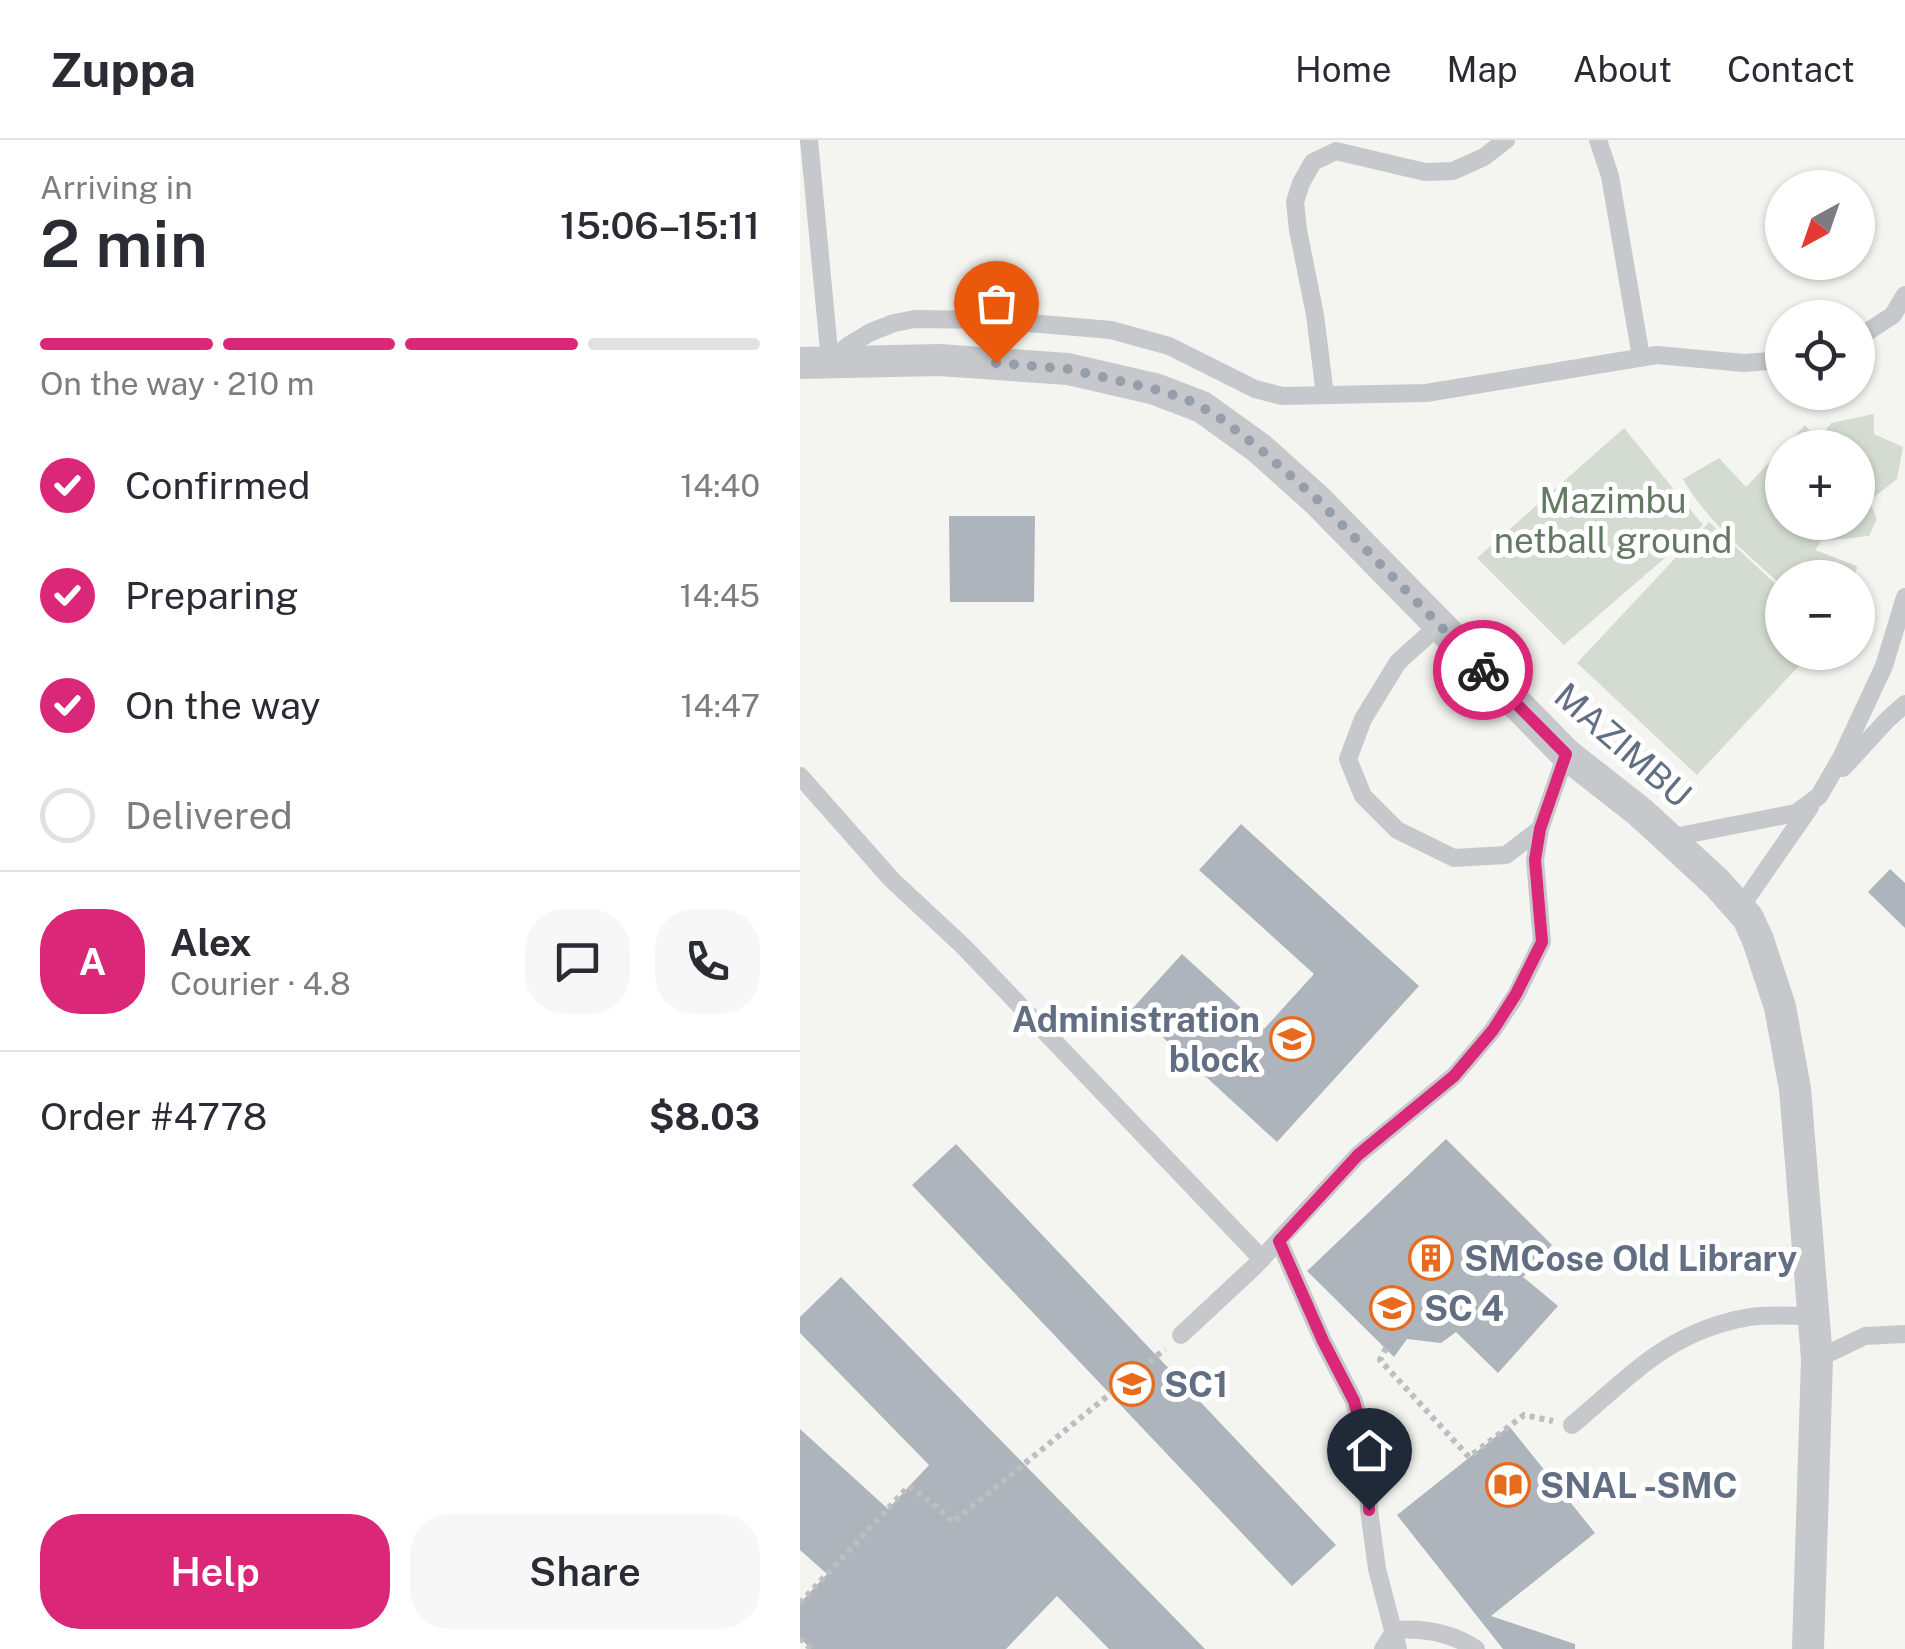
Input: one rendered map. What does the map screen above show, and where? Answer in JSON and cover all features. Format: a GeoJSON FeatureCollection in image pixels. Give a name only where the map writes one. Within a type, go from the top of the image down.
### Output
{"type":"FeatureCollection","features":[{"type":"Feature","properties":{"kind":"street","name":"MAZIMBU"},"geometry":{"type":"LineString","coordinates":[[815,362],[939,360],[1068,369],[1154,389],[1186,399],[1216,415],[1318,500],[1566,754],[1640,812],[1717,883],[1748,918],[1780,1006],[1795,1089],[1817,1358],[1808,1649]]}},
{"type":"Feature","properties":{"kind":"lane"},"geometry":{"type":"LineString","coordinates":[[809,140],[815,362],[871,332],[914,319],[1030,322],[1110,330],[1169,346],[1268,394],[1282,396],[1426,393],[1657,355],[1744,364],[1765,362]]}},
{"type":"Feature","properties":{"kind":"lane"},"geometry":{"type":"LineString","coordinates":[[1325,394],[1296,202],[1313,162],[1339,145],[1425,172],[1453,171],[1484,157],[1506,140]]}},
{"type":"Feature","properties":{"kind":"lane"},"geometry":{"type":"LineString","coordinates":[[1598,140],[1610,176],[1642,358]]}},
{"type":"Feature","properties":{"kind":"lane"},"geometry":{"type":"LineString","coordinates":[[1875,326],[1904,300]]}},
{"type":"Feature","properties":{"kind":"lane"},"geometry":{"type":"LineString","coordinates":[[1740,908],[1841,758],[1884,666],[1905,597]]}},
{"type":"Feature","properties":{"kind":"lane"},"geometry":{"type":"LineString","coordinates":[[1439,625],[1398,662],[1363,719],[1348,760],[1363,796],[1397,830],[1454,858],[1506,855],[1540,829]]}},
{"type":"Feature","properties":{"kind":"lane"},"geometry":{"type":"LineString","coordinates":[[1668,838],[1796,813],[1819,796],[1905,704]]}},
{"type":"Feature","properties":{"kind":"lane"},"geometry":{"type":"LineString","coordinates":[[1181,1335],[1279,1241],[1358,1155],[1454,1076],[1493,1030],[1542,942],[1535,860],[1540,829],[1566,754]]}},
{"type":"Feature","properties":{"kind":"lane"},"geometry":{"type":"LineString","coordinates":[[800,776],[892,880],[964,947],[1262,1258]]}},
{"type":"Feature","properties":{"kind":"lane"},"geometry":{"type":"LineString","coordinates":[[1279,1241],[1354,1401],[1366,1448],[1369,1510],[1378,1569],[1398,1649]]}},
{"type":"Feature","properties":{"kind":"lane"},"geometry":{"type":"LineString","coordinates":[[1572,1425],[1652,1356],[1706,1327],[1754,1316],[1812,1316]]}},
{"type":"Feature","properties":{"kind":"lane"},"geometry":{"type":"LineString","coordinates":[[1817,1358],[1865,1336],[1905,1334]]}},
{"type":"Feature","properties":{"kind":"lane"},"geometry":{"type":"LineString","coordinates":[[1383,1649],[1395,1630]]}},
{"type":"Feature","properties":{"kind":"lane"},"geometry":{"type":"LineString","coordinates":[[1395,1630],[1452,1636],[1476,1649]]}},
{"type":"Feature","properties":{"kind":"path"},"geometry":{"type":"LineString","coordinates":[[800,1603],[909,1486],[953,1522],[1181,1335]]}},
{"type":"Feature","properties":{"kind":"path"},"geometry":{"type":"LineString","coordinates":[[1386,1348],[1380,1360],[1469,1458],[1524,1415],[1572,1425]]}},
{"type":"Feature","properties":{"kind":"path"},"geometry":{"type":"LineString","coordinates":[[800,1638],[811,1649]]}},
{"type":"Feature","properties":{"kind":"green space"},"geometry":{"type":"Polygon","coordinates":[[[1874,414],[1874,430],[1826,430],[1831,423],[1874,414]]]}},
{"type":"Feature","properties":{"kind":"green space","name":"Mazimbu netball ground"},"geometry":{"type":"Polygon","coordinates":[[[1624,428],[1703,525],[1564,645],[1477,558],[1624,428]]]}},
{"type":"Feature","properties":{"kind":"green space"},"geometry":{"type":"Polygon","coordinates":[[[1875,434],[1903,447],[1897,479],[1875,496],[1875,434]]]}},
{"type":"Feature","properties":{"kind":"green space"},"geometry":{"type":"Polygon","coordinates":[[[1719,458],[1746,487],[1765,467],[1765,540],[1831,540],[1821,541],[1815,550],[1841,560],[1765,560],[1765,570],[1716,523],[1683,479],[1719,458]]]}},
{"type":"Feature","properties":{"kind":"green space"},"geometry":{"type":"Polygon","coordinates":[[[1709,522],[1765,574],[1765,670],[1795,670],[1697,775],[1577,663],[1709,522]]]}},
{"type":"Feature","properties":{"kind":"building"},"geometry":{"type":"Polygon","coordinates":[[[949,516],[1035,516],[1034,602],[950,602],[949,516]]]}},
{"type":"Feature","properties":{"kind":"building"},"geometry":{"type":"Polygon","coordinates":[[[1241,824],[1419,986],[1277,1142],[1132,1009],[1182,954],[1264,1029],[1314,974],[1199,870],[1241,824]]]}},
{"type":"Feature","properties":{"kind":"building"},"geometry":{"type":"Polygon","coordinates":[[[1890,869],[1905,883],[1905,928],[1868,892],[1890,869]]]}},
{"type":"Feature","properties":{"kind":"building","name":"SMCose Old Library"},"geometry":{"type":"Polygon","coordinates":[[[1446,1139],[1552,1245],[1523,1277],[1558,1306],[1498,1373],[1456,1332],[1441,1343],[1407,1339],[1394,1357],[1307,1271],[1446,1139]]]}},
{"type":"Feature","properties":{"kind":"building"},"geometry":{"type":"Polygon","coordinates":[[[956,1144],[1336,1545],[1292,1586],[912,1185],[956,1144]]]}},
{"type":"Feature","properties":{"kind":"building"},"geometry":{"type":"Polygon","coordinates":[[[841,1277],[1205,1649],[1109,1649],[1057,1596],[1006,1649],[811,1649],[800,1638],[800,1603],[827,1574],[800,1550],[800,1429],[888,1509],[929,1465],[800,1333],[800,1317],[841,1277]]]}},
{"type":"Feature","properties":{"kind":"building"},"geometry":{"type":"Polygon","coordinates":[[[1509,1426],[1595,1533],[1491,1616],[1575,1644],[1575,1649],[1503,1649],[1397,1515],[1509,1426]]]}},
{"type":"Feature","properties":{"kind":"way so far"},"geometry":{"type":"LineString","coordinates":[[996,363],[1068,369],[1154,389],[1186,399],[1216,415],[1318,500],[1483,670]]}},
{"type":"Feature","properties":{"kind":"place","name":"Administration block"},"geometry":{"type":"Point","coordinates":[1292,1039]}},
{"type":"Feature","properties":{"kind":"place","name":"SMCose Old Library"},"geometry":{"type":"Point","coordinates":[1431,1258]}},
{"type":"Feature","properties":{"kind":"place","name":"SC 4"},"geometry":{"type":"Point","coordinates":[1392,1308]}},
{"type":"Feature","properties":{"kind":"place","name":"SC1"},"geometry":{"type":"Point","coordinates":[1132,1384]}},
{"type":"Feature","properties":{"kind":"place","name":"SNAL -SMC"},"geometry":{"type":"Point","coordinates":[1508,1485]}},
{"type":"Feature","properties":{"kind":"route"},"geometry":{"type":"LineString","coordinates":[[1369,1510],[1366,1448],[1354,1401],[1279,1241],[1358,1155],[1454,1076],[1493,1030],[1542,942],[1535,860],[1540,829],[1566,754],[1483,670]]}}]}
